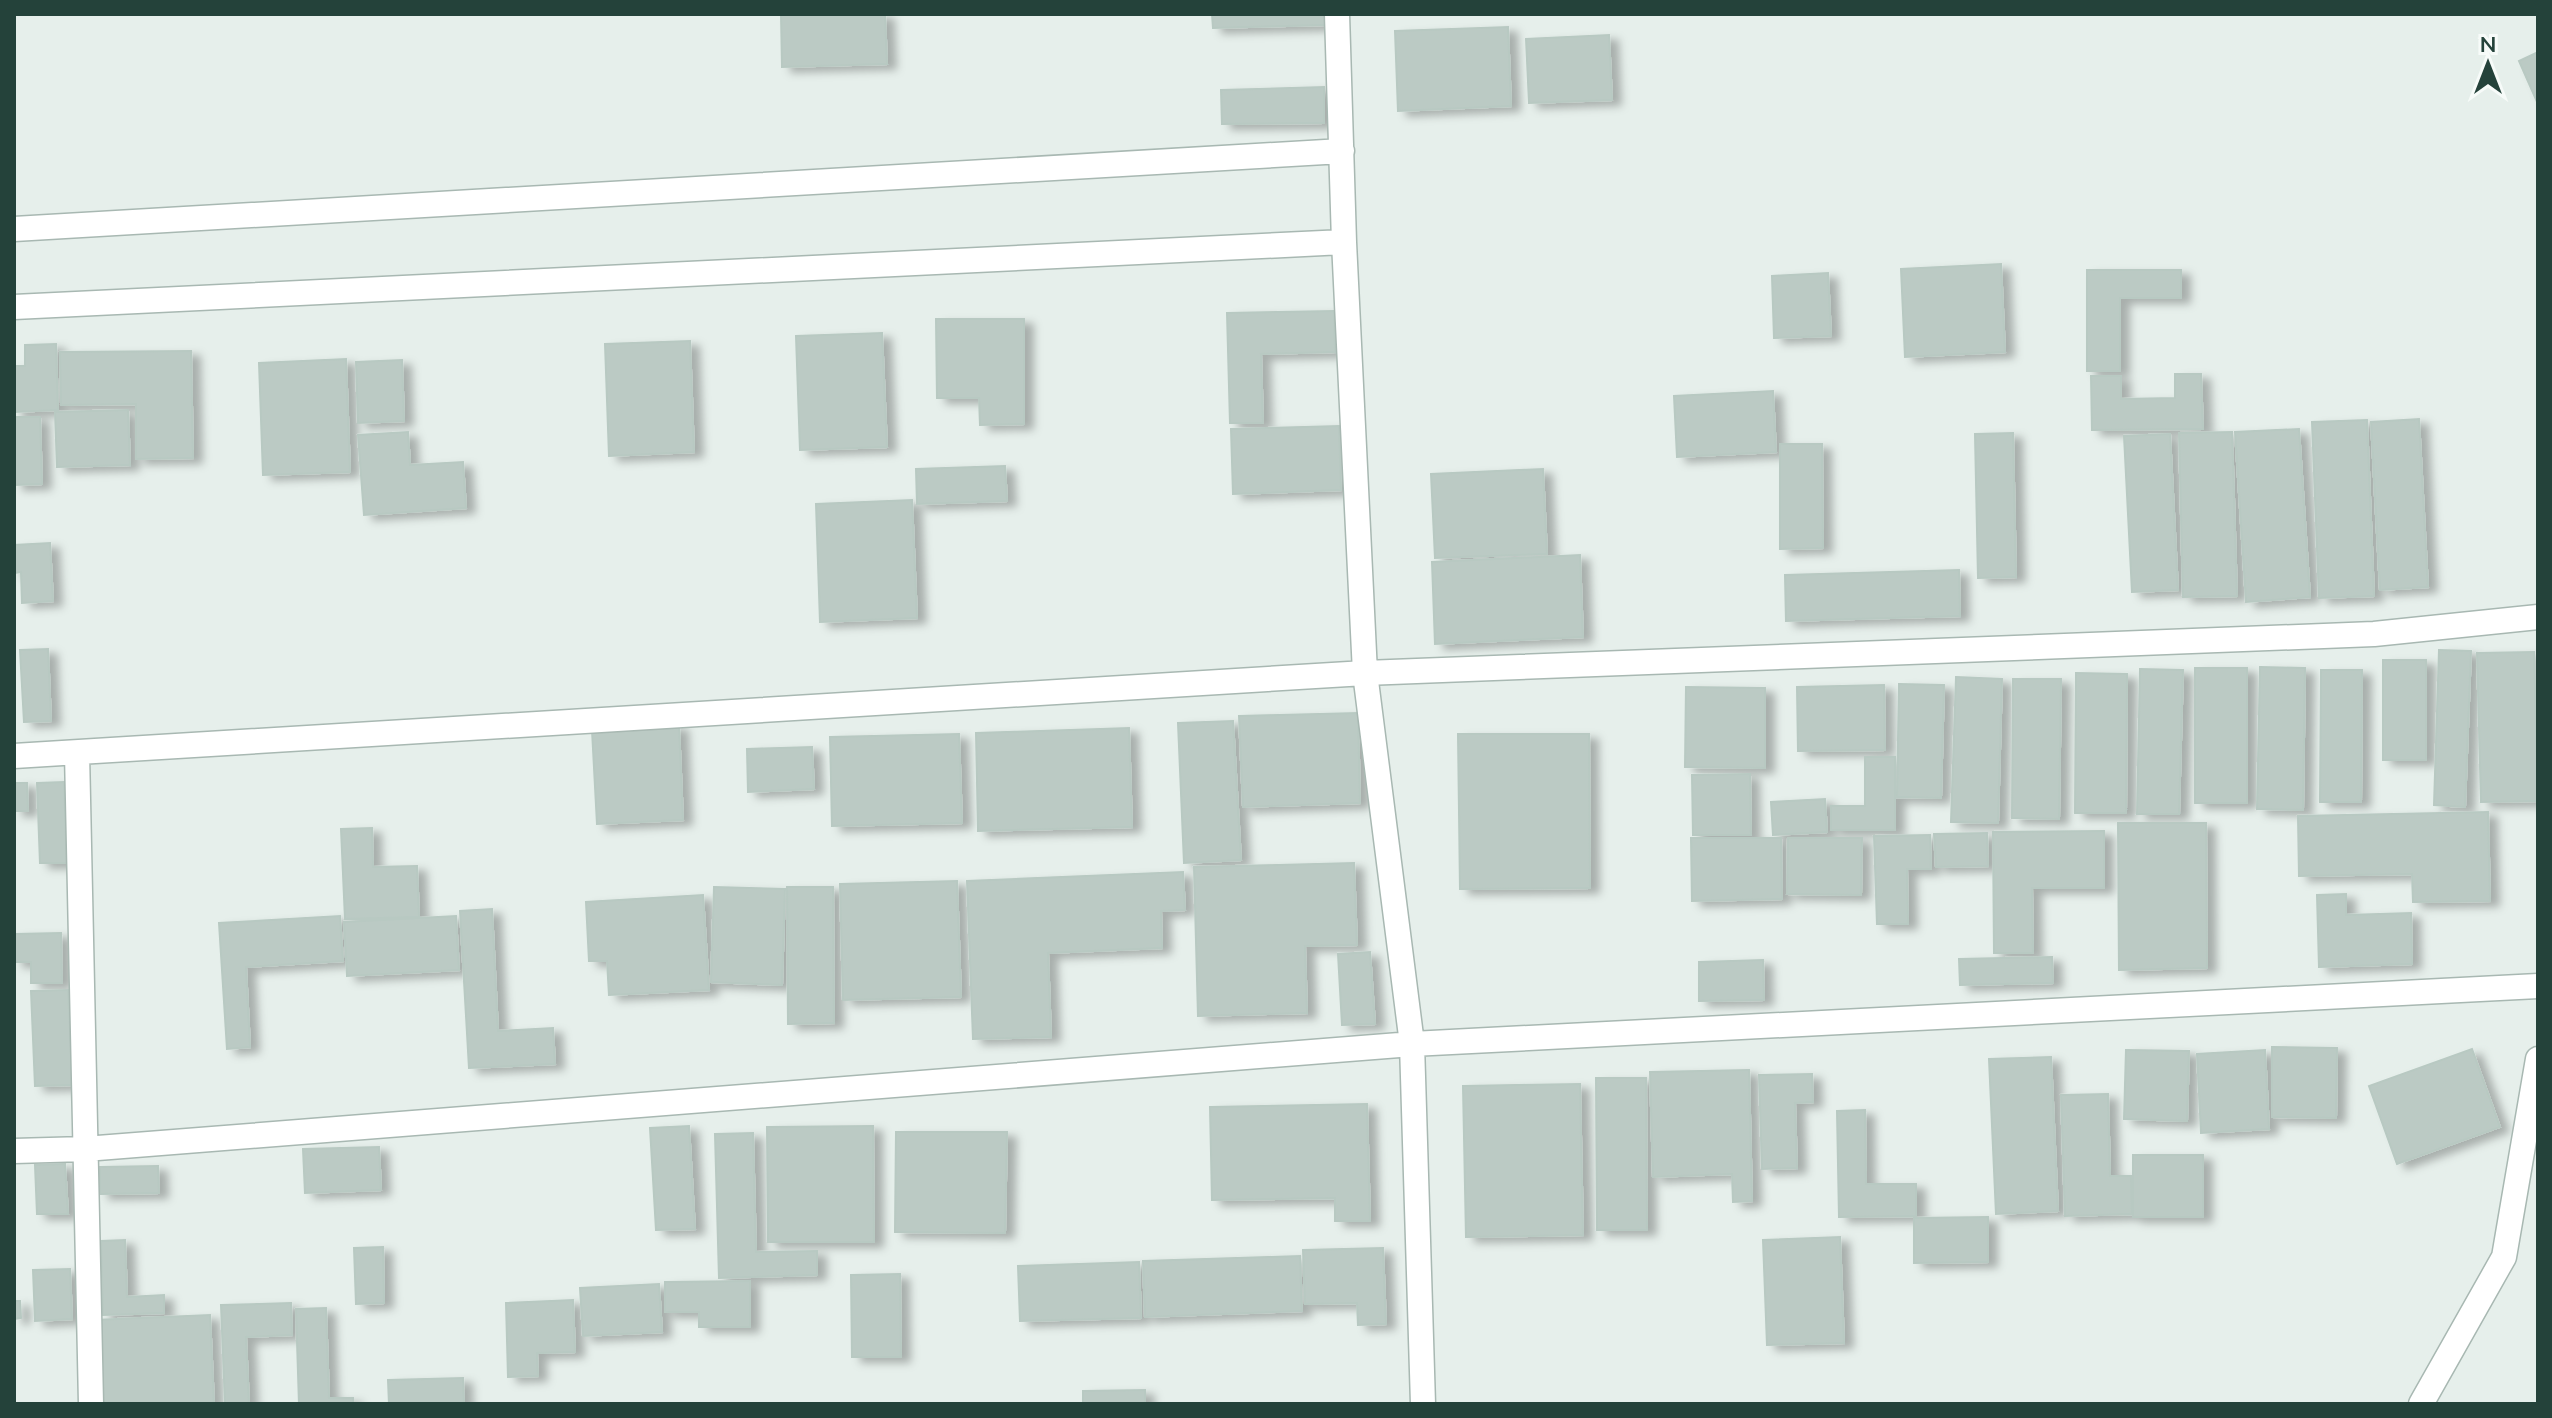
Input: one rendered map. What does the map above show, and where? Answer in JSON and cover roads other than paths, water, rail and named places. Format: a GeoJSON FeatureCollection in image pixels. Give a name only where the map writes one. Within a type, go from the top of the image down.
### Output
{"type":"FeatureCollection","features":[{"type":"Feature","properties":{"kind":"street"},"geometry":{"type":"LineString","coordinates":[[1337,14],[1344,242],[1365,673],[1412,1044],[1423,1404]]}},
{"type":"Feature","properties":{"kind":"street"},"geometry":{"type":"LineString","coordinates":[[14,229],[1342,151]]}},
{"type":"Feature","properties":{"kind":"street"},"geometry":{"type":"LineString","coordinates":[[14,307],[1344,242]]}},
{"type":"Feature","properties":{"kind":"street"},"geometry":{"type":"LineString","coordinates":[[14,756],[1365,673],[2374,634],[2538,617]]}},
{"type":"Feature","properties":{"kind":"street"},"geometry":{"type":"LineString","coordinates":[[77,753],[91,1404]]}},
{"type":"Feature","properties":{"kind":"street"},"geometry":{"type":"LineString","coordinates":[[14,1151],[85,1149],[1412,1044],[2538,986]]}},
{"type":"Feature","properties":{"kind":"street"},"geometry":{"type":"LineString","coordinates":[[2421,1404],[2504,1257],[2538,1059]]}}]}
